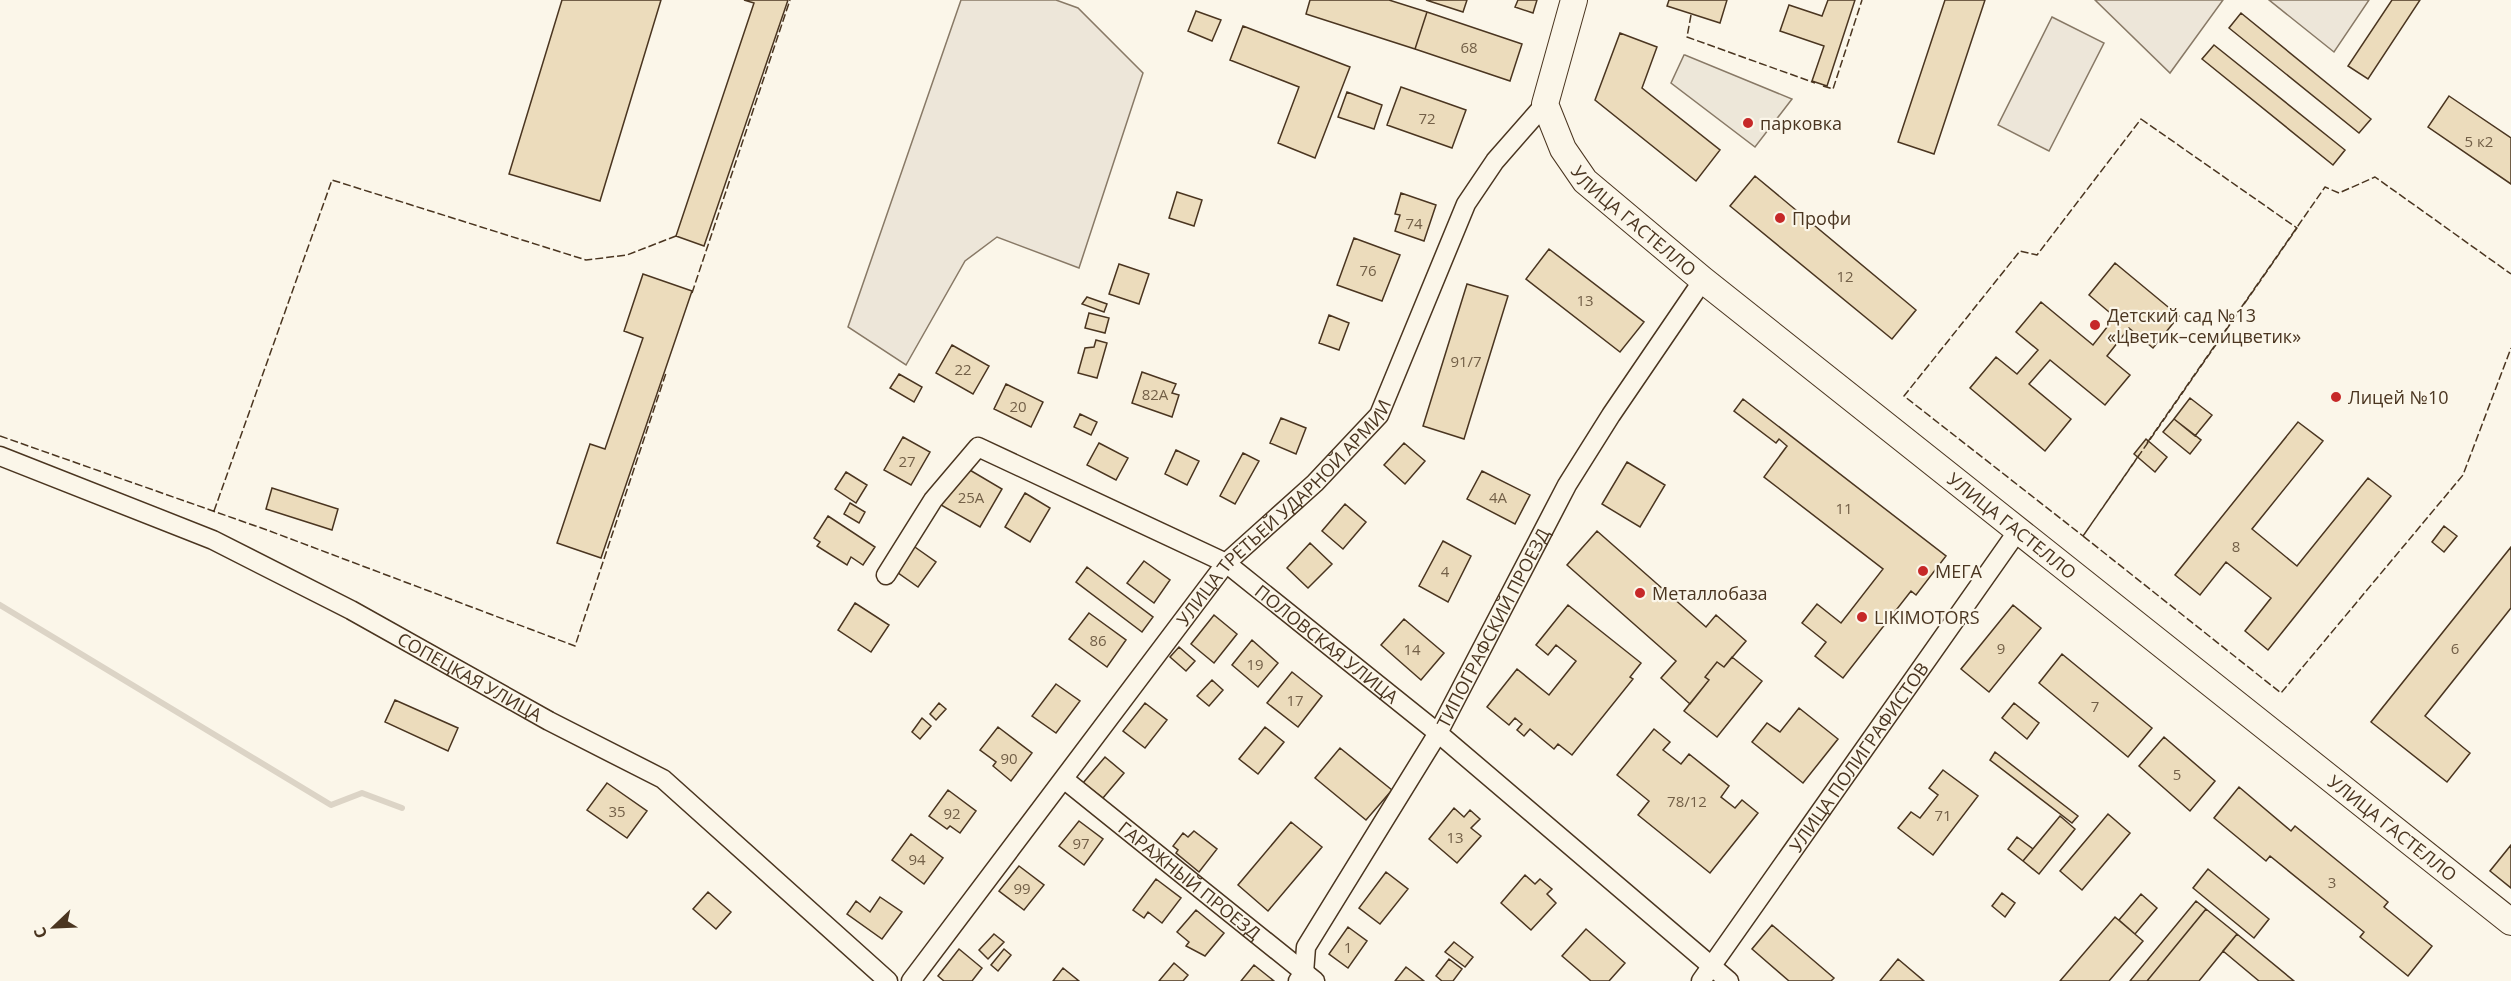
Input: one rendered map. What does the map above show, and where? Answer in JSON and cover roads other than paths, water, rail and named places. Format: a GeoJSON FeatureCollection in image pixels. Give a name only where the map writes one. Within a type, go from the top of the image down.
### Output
{"type":"FeatureCollection","features":[{"type":"Feature","properties":{"kind":"main road","name":"УЛИЦА ТРЕТЬЕЙ УДАРНОЙ АРМИИ"},"geometry":{"type":"LineString","coordinates":[[1545,104],[1574,0]]}},
{"type":"Feature","properties":{"kind":"main road","name":"УЛИЦА ГАСТЕЛЛО"},"geometry":{"type":"LineString","coordinates":[[1545,104],[1563,149],[1586,182],[1703,280],[2511,922]]}},
{"type":"Feature","properties":{"kind":"street","name":"УЛИЦА ТРЕТЬЕЙ УДАРНОЙ АРМИИ"},"geometry":{"type":"LineString","coordinates":[[911,981],[1065,780],[1226,563],[1315,483],[1379,415],[1466,204],[1495,161],[1545,104]]}},
{"type":"Feature","properties":{"kind":"street","name":"ТИПОГРАФСКИЙ ПРОЕЗД"},"geometry":{"type":"LineString","coordinates":[[1305,978],[1306,947],[1438,733],[1568,485],[1611,415],[1703,280]]}},
{"type":"Feature","properties":{"kind":"street","name":"ПОЛОВСКАЯ УЛИЦА"},"geometry":{"type":"LineString","coordinates":[[886,575],[933,500],[978,447],[1226,563],[1438,733],[1707,974],[1729,981]]}},
{"type":"Feature","properties":{"kind":"street","name":"СОПЕЦКАЯ УЛИЦА"},"geometry":{"type":"LineString","coordinates":[[0,456],[213,540],[351,610],[549,721],[663,779],[888,981]]}},
{"type":"Feature","properties":{"kind":"street","name":"УЛИЦА ПОЛИГРАФИСТОВ"},"geometry":{"type":"LineString","coordinates":[[1707,974],[2018,532]]}},
{"type":"Feature","properties":{"kind":"street","name":"ГАРАЖНЫЙ ПРОЕЗД"},"geometry":{"type":"LineString","coordinates":[[1065,780],[1305,978]]}},
{"type":"Feature","properties":{"kind":"waterway"},"geometry":{"type":"LineString","coordinates":[[0,605],[331,805],[362,793],[402,808]]}},
{"type":"Feature","properties":{"kind":"place","name":"парковка"},"geometry":{"type":"Point","coordinates":[1748,123]}},
{"type":"Feature","properties":{"kind":"place","name":"Профи"},"geometry":{"type":"Point","coordinates":[1780,218]}},
{"type":"Feature","properties":{"kind":"place","name":"Детский сад №13 «Цветик–семицветик»"},"geometry":{"type":"Point","coordinates":[2095,325]}},
{"type":"Feature","properties":{"kind":"place","name":"Лицей №10"},"geometry":{"type":"Point","coordinates":[2336,397]}},
{"type":"Feature","properties":{"kind":"place","name":"МЕГА"},"geometry":{"type":"Point","coordinates":[1923,571]}},
{"type":"Feature","properties":{"kind":"place","name":"Металлобаза"},"geometry":{"type":"Point","coordinates":[1640,593]}},
{"type":"Feature","properties":{"kind":"place","name":"LIKIMOTORS"},"geometry":{"type":"Point","coordinates":[1862,617]}}]}
